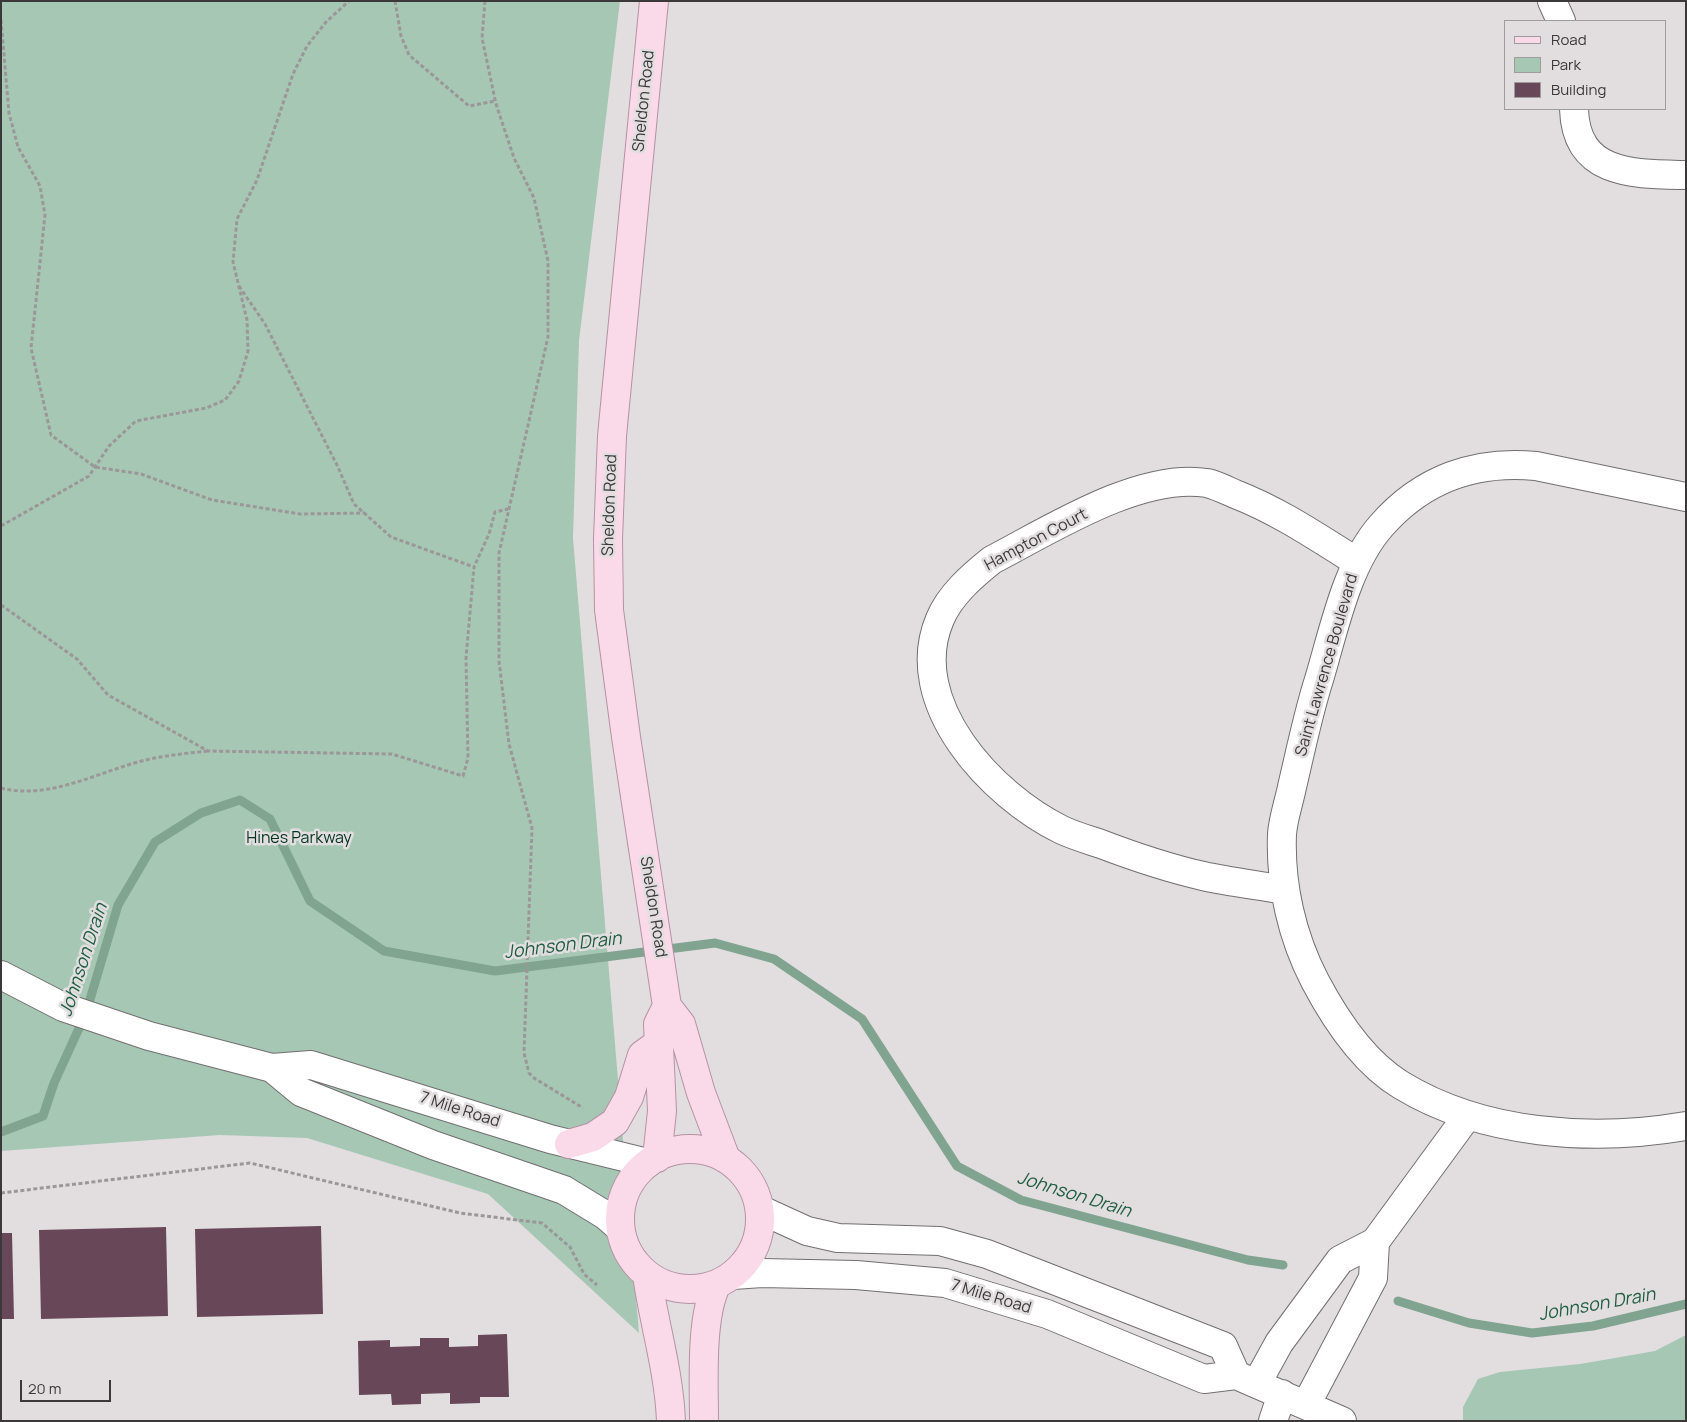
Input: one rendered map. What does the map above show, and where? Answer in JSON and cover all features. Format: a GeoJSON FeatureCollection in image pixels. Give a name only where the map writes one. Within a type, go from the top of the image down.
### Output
{"type":"FeatureCollection","features":[{"type":"Feature","properties":{"kind":"main road","name":"Sheldon Road"},"geometry":{"type":"LineString","coordinates":[[654,1],[612,436],[608,539],[610,610],[626,737],[668,1006],[681,1024],[701,1093],[726,1159]]}},
{"type":"Feature","properties":{"kind":"main road"},"geometry":{"type":"LineString","coordinates":[[652,1160],[662,1112],[658,1024],[668,1006]]}},
{"type":"Feature","properties":{"kind":"main road"},"geometry":{"type":"LineString","coordinates":[[569,1144],[594,1137],[615,1122],[629,1096],[642,1055],[660,1042]]}},
{"type":"Feature","properties":{"kind":"main road"},"geometry":{"type":"LineString","coordinates":[[704,1421],[705,1354],[710,1297],[725,1280],[746,1262],[756,1246],[761,1210],[756,1192],[747,1177],[734,1163],[726,1159],[700,1149],[682,1149],[652,1160],[635,1176],[625,1192],[620,1210],[620,1228],[625,1246],[634,1262],[647,1275],[663,1284],[681,1289],[700,1289],[725,1280]]}},
{"type":"Feature","properties":{"kind":"main road"},"geometry":{"type":"LineString","coordinates":[[647,1275],[652,1308],[666,1366],[671,1421]]}},
{"type":"Feature","properties":{"kind":"street"},"geometry":{"type":"LineString","coordinates":[[1552,1],[1561,20]]}},
{"type":"Feature","properties":{"kind":"street"},"geometry":{"type":"LineString","coordinates":[[1574,110],[1578,136],[1591,156],[1610,168],[1624,172],[1686,174]]}},
{"type":"Feature","properties":{"kind":"street","name":"Saint Lawrence Boulevard"},"geometry":{"type":"LineString","coordinates":[[1686,497],[1536,466],[1514,464],[1484,466],[1449,476],[1409,499],[1380,527],[1358,562],[1309,713],[1282,832],[1285,890],[1293,926],[1307,965],[1326,1002],[1350,1036],[1369,1058],[1399,1084],[1429,1100],[1468,1115],[1505,1125],[1551,1131],[1617,1133],[1686,1126]]}},
{"type":"Feature","properties":{"kind":"street","name":"Hampton Court"},"geometry":{"type":"LineString","coordinates":[[1285,890],[1204,876],[1140,859],[1062,830],[1028,810],[983,770],[964,746],[943,713],[933,679],[935,638],[940,619],[954,595],[974,574],[992,560],[1126,494],[1160,483],[1188,481],[1209,483],[1268,506],[1358,562]]}},
{"type":"Feature","properties":{"kind":"street"},"geometry":{"type":"LineString","coordinates":[[1,975],[57,1004]]}},
{"type":"Feature","properties":{"kind":"street"},"geometry":{"type":"LineString","coordinates":[[1,990],[57,1004]]}},
{"type":"Feature","properties":{"kind":"street","name":"7 Mile Road"},"geometry":{"type":"LineString","coordinates":[[57,1004],[149,1036],[272,1068],[311,1065],[569,1144],[652,1160]]}},
{"type":"Feature","properties":{"kind":"street","name":"7 Mile Road"},"geometry":{"type":"LineString","coordinates":[[272,1068],[302,1092],[311,1096],[433,1144],[564,1190],[605,1215],[620,1228]]}},
{"type":"Feature","properties":{"kind":"street"},"geometry":{"type":"LineString","coordinates":[[1247,1379],[1279,1343],[1340,1260],[1375,1242],[1468,1115]]}},
{"type":"Feature","properties":{"kind":"street"},"geometry":{"type":"LineString","coordinates":[[761,1210],[807,1231],[838,1238],[940,1241],[987,1254],[1223,1346],[1247,1379],[1342,1421]]}},
{"type":"Feature","properties":{"kind":"street"},"geometry":{"type":"LineString","coordinates":[[1273,1421],[1294,1400],[1373,1278],[1375,1242]]}},
{"type":"Feature","properties":{"kind":"street","name":"7 Mile Road"},"geometry":{"type":"LineString","coordinates":[[725,1280],[762,1273],[856,1276],[945,1283],[1047,1314],[1204,1379],[1247,1379]]}},
{"type":"Feature","properties":{"kind":"path"},"geometry":{"type":"LineString","coordinates":[[1,526],[89,476],[109,446],[136,421],[206,408],[225,400],[239,381],[248,351],[247,320],[233,262],[237,219],[257,180],[293,74],[307,46],[326,22],[348,1]]}},
{"type":"Feature","properties":{"kind":"path"},"geometry":{"type":"LineString","coordinates":[[395,1],[401,36],[409,55],[469,106],[495,103]]}},
{"type":"Feature","properties":{"kind":"path"},"geometry":{"type":"LineString","coordinates":[[485,1],[482,38],[495,103],[514,158],[534,198],[548,261],[548,337],[499,553],[499,661],[509,744],[532,828],[524,1053],[527,1066],[534,1078],[611,1126]]}},
{"type":"Feature","properties":{"kind":"path"},"geometry":{"type":"LineString","coordinates":[[1,20],[9,113],[18,148],[40,186],[45,215],[31,348],[51,435],[95,467],[141,474],[212,500],[300,514],[365,513]]}},
{"type":"Feature","properties":{"kind":"path"},"geometry":{"type":"LineString","coordinates":[[237,284],[265,324],[337,465],[354,504],[391,537],[474,567]]}},
{"type":"Feature","properties":{"kind":"path"},"geometry":{"type":"LineString","coordinates":[[1,788],[14,791],[37,791],[151,759],[208,751],[392,754],[463,776],[468,758],[466,658],[474,567],[489,534],[495,512],[508,509]]}},
{"type":"Feature","properties":{"kind":"path"},"geometry":{"type":"LineString","coordinates":[[1,605],[77,659],[108,695],[208,751]]}},
{"type":"Feature","properties":{"kind":"path"},"geometry":{"type":"LineString","coordinates":[[1,1193],[250,1163],[460,1213],[542,1223],[570,1247],[584,1274],[597,1285]]}},
{"type":"Feature","properties":{"kind":"green space","name":"Hines Parkway"},"geometry":{"type":"Polygon","coordinates":[[[1,1],[620,1],[579,341],[573,538],[639,1333],[488,1194],[307,1138],[220,1135],[1,1151],[1,1]]]}},
{"type":"Feature","properties":{"kind":"green space"},"geometry":{"type":"Polygon","coordinates":[[[1686,1335],[1686,1421],[1463,1421],[1463,1407],[1478,1379],[1500,1372],[1580,1364],[1655,1351],[1686,1335]]]}},
{"type":"Feature","properties":{"kind":"building"},"geometry":{"type":"Polygon","coordinates":[[[321,1226],[323,1314],[197,1317],[195,1229],[321,1226]]]}},
{"type":"Feature","properties":{"kind":"building"},"geometry":{"type":"Polygon","coordinates":[[[166,1227],[168,1316],[41,1319],[39,1230],[166,1227]]]}},
{"type":"Feature","properties":{"kind":"building"},"geometry":{"type":"Polygon","coordinates":[[[1,1233],[12,1233],[14,1319],[1,1319],[1,1233]]]}},
{"type":"Feature","properties":{"kind":"building"},"geometry":{"type":"Polygon","coordinates":[[[507,1334],[509,1397],[480,1397],[480,1403],[450,1404],[450,1393],[421,1394],[421,1404],[392,1405],[391,1394],[359,1395],[358,1341],[390,1340],[390,1347],[420,1346],[420,1338],[449,1338],[449,1347],[478,1346],[478,1335],[507,1334]]]}},
{"type":"Feature","properties":{"kind":"waterway","name":"Johnson Drain"},"geometry":{"type":"LineString","coordinates":[[1,1132],[43,1116],[54,1083],[86,1013],[118,905],[155,842],[201,813],[240,800],[270,819],[310,901],[384,951],[495,971],[715,943],[774,959],[862,1019],[957,1166],[1021,1200],[1248,1260],[1283,1265]]}},
{"type":"Feature","properties":{"kind":"waterway","name":"Johnson Drain"},"geometry":{"type":"LineString","coordinates":[[1398,1301],[1469,1323],[1532,1333],[1593,1326],[1686,1304]]}}]}
